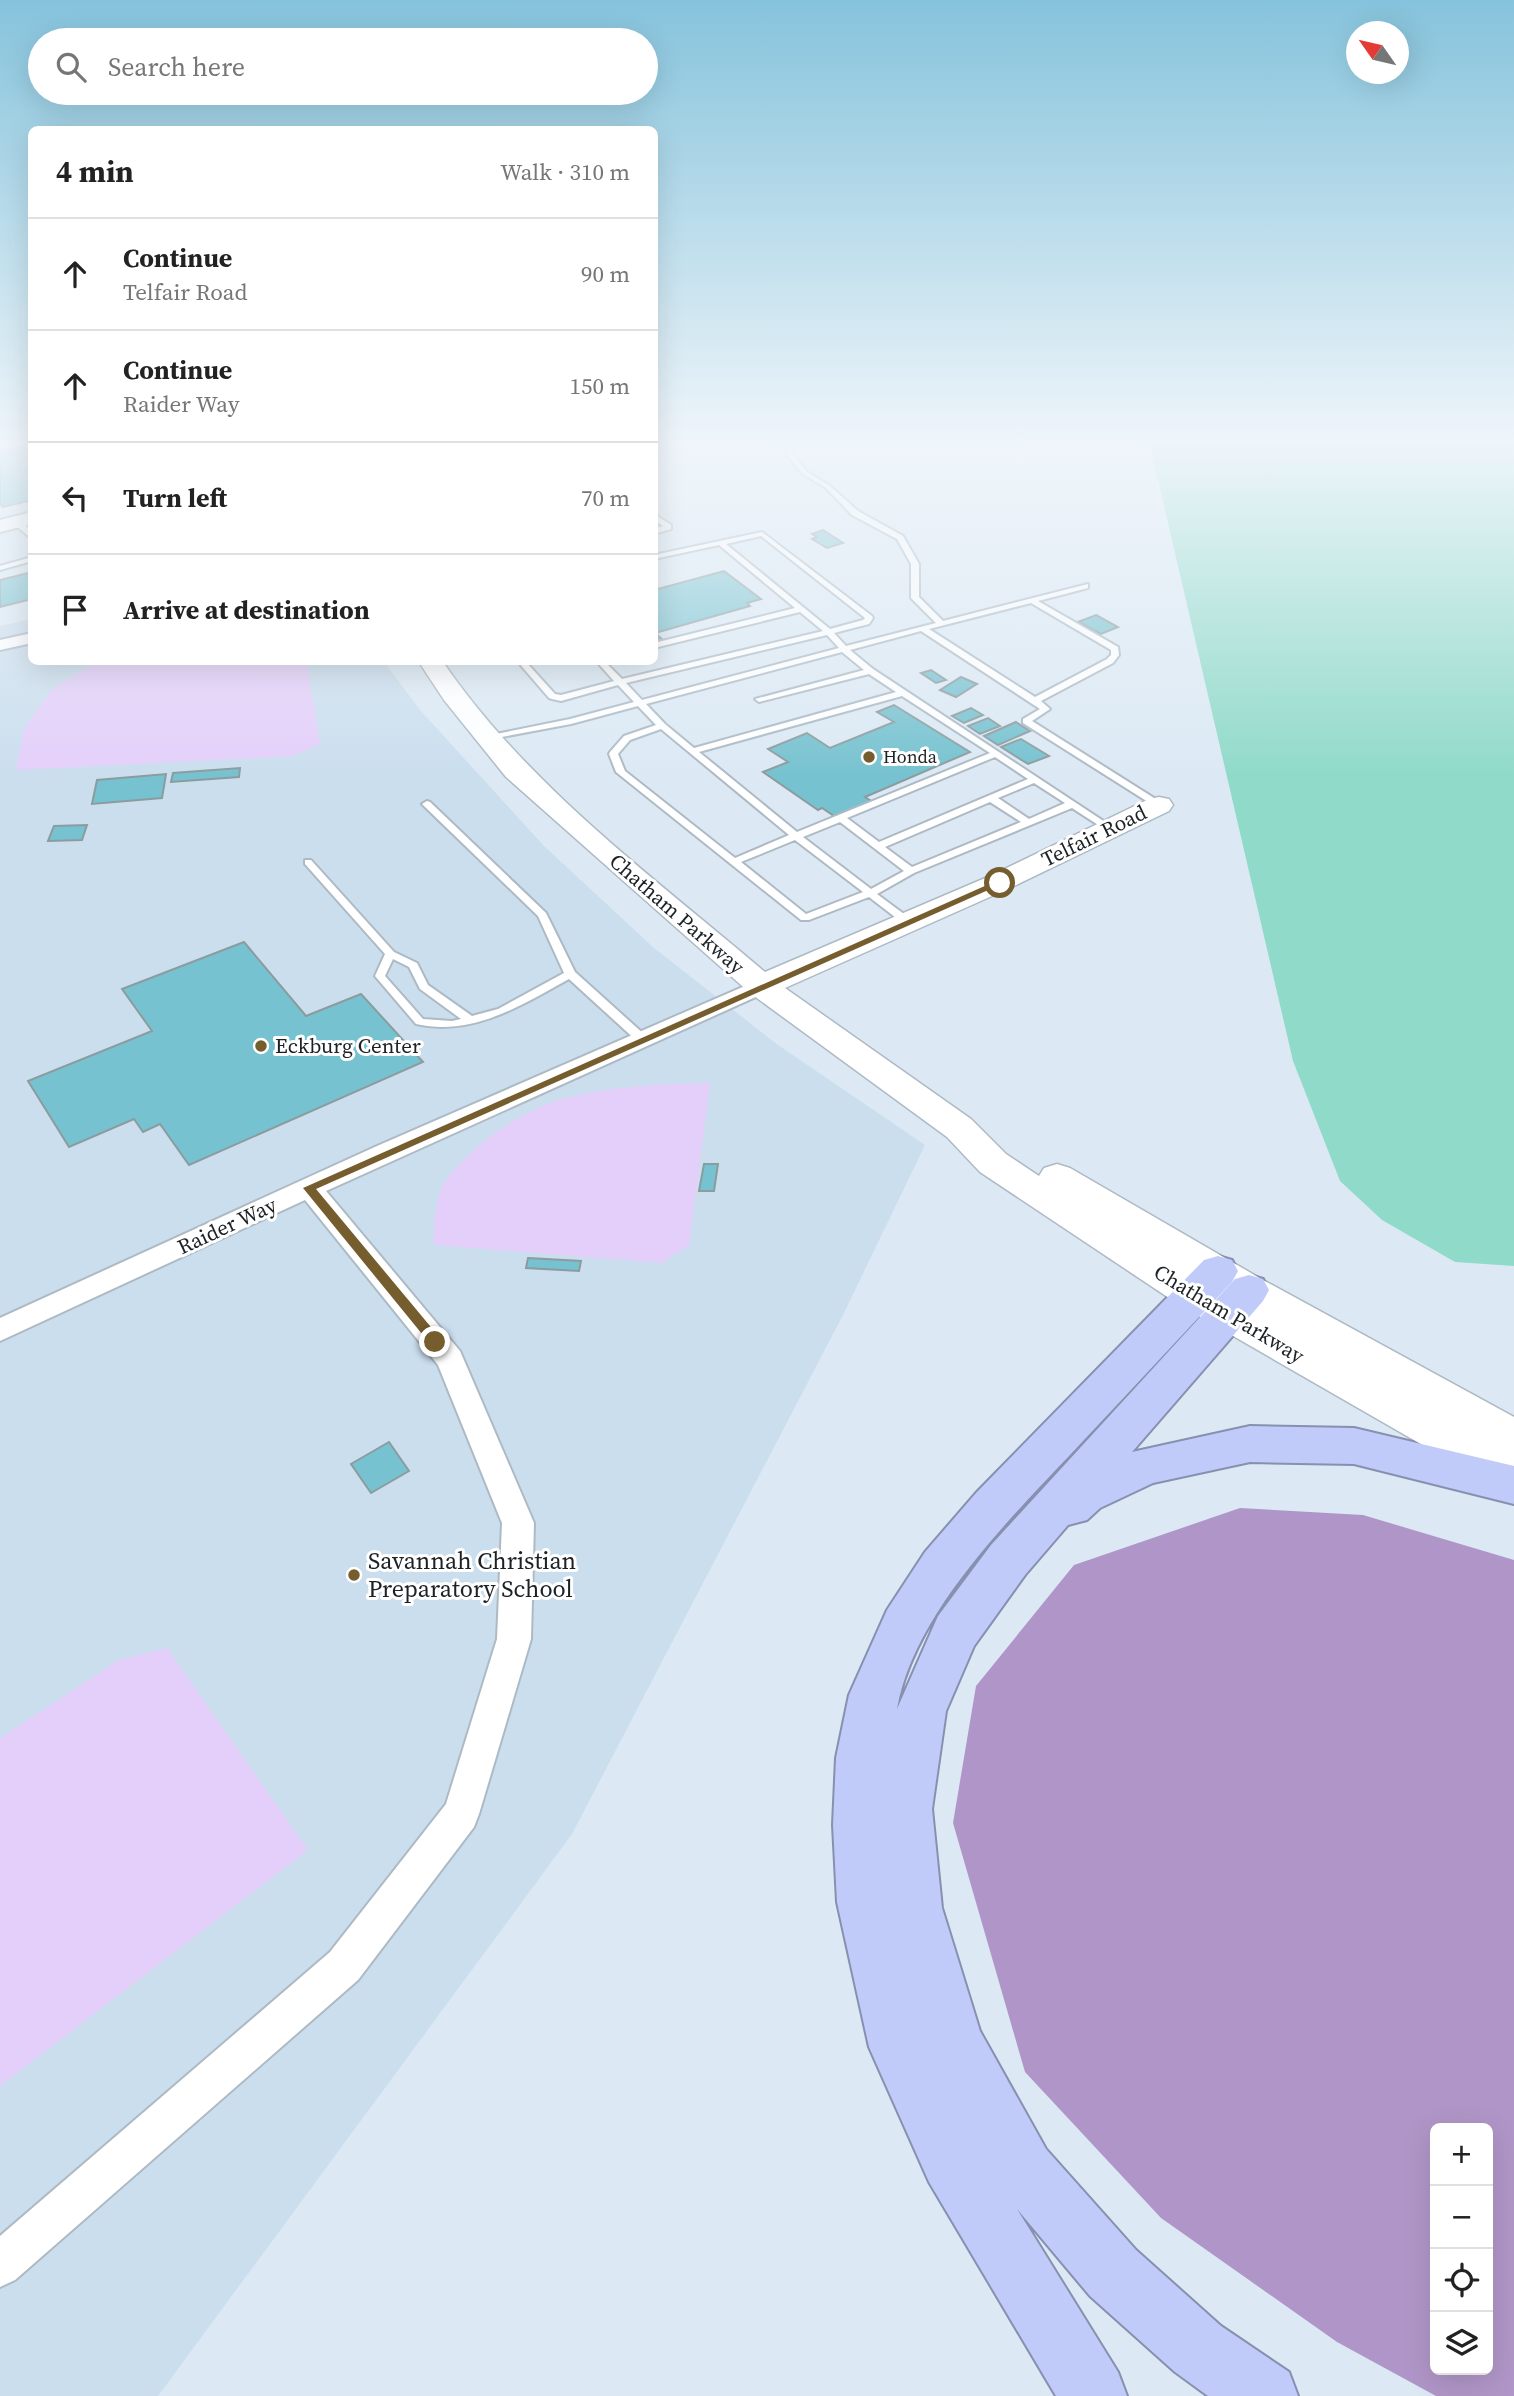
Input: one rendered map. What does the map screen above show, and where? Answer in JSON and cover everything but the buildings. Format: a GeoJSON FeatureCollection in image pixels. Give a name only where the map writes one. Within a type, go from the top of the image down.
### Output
{"type":"FeatureCollection","features":[{"type":"Feature","properties":{"kind":"highway"},"geometry":{"type":"LineString","coordinates":[[1222,1293],[1008,1560],[955,1632],[921,1711],[906,1809],[914,1908],[954,2043],[1024,2171],[1112,2273],[1198,2349],[1265,2396]]}},
{"type":"Feature","properties":{"kind":"highway"},"geometry":{"type":"LineString","coordinates":[[1094,2396],[951,2160],[898,2047],[865,1902],[860,1825],[862,1758],[874,1695],[904,1626],[942,1567],[992,1507],[1222,1293]]}},
{"type":"Feature","properties":{"kind":"highway"},"geometry":{"type":"LineString","coordinates":[[1008,1560],[1084,1494],[1145,1466],[1250,1444],[1354,1446],[1514,1485]]}},
{"type":"Feature","properties":{"kind":"main road","name":"Chatham Parkway"},"geometry":{"type":"LineString","coordinates":[[433,665],[453,695],[516,771],[761,986],[959,1128],[993,1163],[1222,1293],[1514,1476]]}},
{"type":"Feature","properties":{"kind":"main road","name":"Telfair Road"},"geometry":{"type":"LineString","coordinates":[[761,986],[1000,883],[1159,805]]}},
{"type":"Feature","properties":{"kind":"main road","name":"Chatham Parkway"},"geometry":{"type":"LineString","coordinates":[[1222,1293],[1514,1437]]}},
{"type":"Feature","properties":{"kind":"street"},"geometry":{"type":"LineString","coordinates":[[0,645],[28,639]]}},
{"type":"Feature","properties":{"kind":"street","name":"Raider Way"},"geometry":{"type":"LineString","coordinates":[[0,1330],[309,1188],[761,986]]}},
{"type":"Feature","properties":{"kind":"street"},"geometry":{"type":"LineString","coordinates":[[0,2265],[344,1966],[461,1814],[514,1639],[518,1523],[450,1359],[309,1188]]}},
{"type":"Feature","properties":{"kind":"lane"},"geometry":{"type":"LineString","coordinates":[[732,553],[830,632],[844,649],[870,671],[1109,828]]}},
{"type":"Feature","properties":{"kind":"lane"},"geometry":{"type":"LineString","coordinates":[[525,665],[555,697],[866,622],[869,618],[788,553]]}},
{"type":"Feature","properties":{"kind":"lane"},"geometry":{"type":"LineString","coordinates":[[909,553],[915,564],[915,598],[942,624]]}},
{"type":"Feature","properties":{"kind":"lane"},"geometry":{"type":"LineString","coordinates":[[0,568],[28,560]]}},
{"type":"Feature","properties":{"kind":"lane"},"geometry":{"type":"LineString","coordinates":[[489,738],[570,721],[1085,586]]}},
{"type":"Feature","properties":{"kind":"lane"},"geometry":{"type":"LineString","coordinates":[[1032,600],[1115,649],[1115,655],[1110,661],[1035,701]]}},
{"type":"Feature","properties":{"kind":"lane"},"geometry":{"type":"LineString","coordinates":[[658,645],[802,609]]}},
{"type":"Feature","properties":{"kind":"lane"},"geometry":{"type":"LineString","coordinates":[[923,629],[1046,709],[1026,721],[1159,805]]}},
{"type":"Feature","properties":{"kind":"lane"},"geometry":{"type":"LineString","coordinates":[[604,665],[662,726],[796,836],[908,922]]}},
{"type":"Feature","properties":{"kind":"lane"},"geometry":{"type":"LineString","coordinates":[[759,699],[870,671]]}},
{"type":"Feature","properties":{"kind":"lane"},"geometry":{"type":"LineString","coordinates":[[692,751],[902,692]]}},
{"type":"Feature","properties":{"kind":"lane"},"geometry":{"type":"LineString","coordinates":[[662,726],[627,738],[613,754],[621,772],[805,918],[870,893],[911,871],[1072,804]]}},
{"type":"Feature","properties":{"kind":"lane"},"geometry":{"type":"LineString","coordinates":[[733,862],[996,754]]}},
{"type":"Feature","properties":{"kind":"lane"},"geometry":{"type":"LineString","coordinates":[[878,846],[1035,779]]}},
{"type":"Feature","properties":{"kind":"lane"},"geometry":{"type":"LineString","coordinates":[[991,798],[1028,822]]}},
{"type":"Feature","properties":{"kind":"lane"},"geometry":{"type":"LineString","coordinates":[[427,804],[542,915],[570,974],[642,1039]]}},
{"type":"Feature","properties":{"kind":"lane"},"geometry":{"type":"LineString","coordinates":[[841,818],[911,871]]}},
{"type":"Feature","properties":{"kind":"lane"},"geometry":{"type":"LineString","coordinates":[[308,862],[390,954],[413,965],[424,987],[470,1020]]}},
{"type":"Feature","properties":{"kind":"lane"},"geometry":{"type":"LineString","coordinates":[[390,954],[380,976],[419,1022],[452,1025],[502,1011],[570,974]]}},
{"type":"Feature","properties":{"kind":"shaded area"},"geometry":{"type":"Polygon","coordinates":[[[1175,553],[1514,553],[1514,1266],[1455,1262],[1382,1220],[1340,1181],[1293,1061],[1175,553]]]}},
{"type":"Feature","properties":{"kind":"shaded area","name":"Savannah Christian Preparatory School"},"geometry":{"type":"Polygon","coordinates":[[[28,620],[28,665],[386,665],[421,711],[544,846],[654,948],[778,1045],[925,1145],[843,1315],[572,1834],[158,2396],[0,2396],[0,626],[28,620]]]}},
{"type":"Feature","properties":{"kind":"shaded area"},"geometry":{"type":"Polygon","coordinates":[[[91,665],[307,665],[320,744],[293,756],[16,770],[24,729],[52,689],[91,665]]]}},
{"type":"Feature","properties":{"kind":"shaded area"},"geometry":{"type":"Polygon","coordinates":[[[710,1083],[689,1245],[662,1263],[434,1245],[437,1205],[445,1182],[483,1143],[533,1110],[566,1098],[601,1091],[638,1086],[710,1083]]]}},
{"type":"Feature","properties":{"kind":"shaded area"},"geometry":{"type":"Polygon","coordinates":[[[1240,1508],[1363,1515],[1514,1560],[1514,2396],[1436,2396],[1337,2342],[1161,2218],[1025,2072],[953,1823],[976,1686],[1074,1565],[1240,1508]]]}},
{"type":"Feature","properties":{"kind":"shaded area"},"geometry":{"type":"Polygon","coordinates":[[[167,1648],[308,1850],[0,2086],[0,1738],[119,1660],[167,1648]]]}},
{"type":"Feature","properties":{"kind":"place","name":"Honda"},"geometry":{"type":"Point","coordinates":[869,757]}},
{"type":"Feature","properties":{"kind":"place","name":"Eckburg Center"},"geometry":{"type":"Point","coordinates":[261,1046]}},
{"type":"Feature","properties":{"kind":"place","name":"Savannah Christian Preparatory School"},"geometry":{"type":"Point","coordinates":[354,1575]}},
{"type":"Feature","properties":{"kind":"route"},"geometry":{"type":"LineString","coordinates":[[435,1342],[309,1188],[761,986],[1000,883]]}}]}
